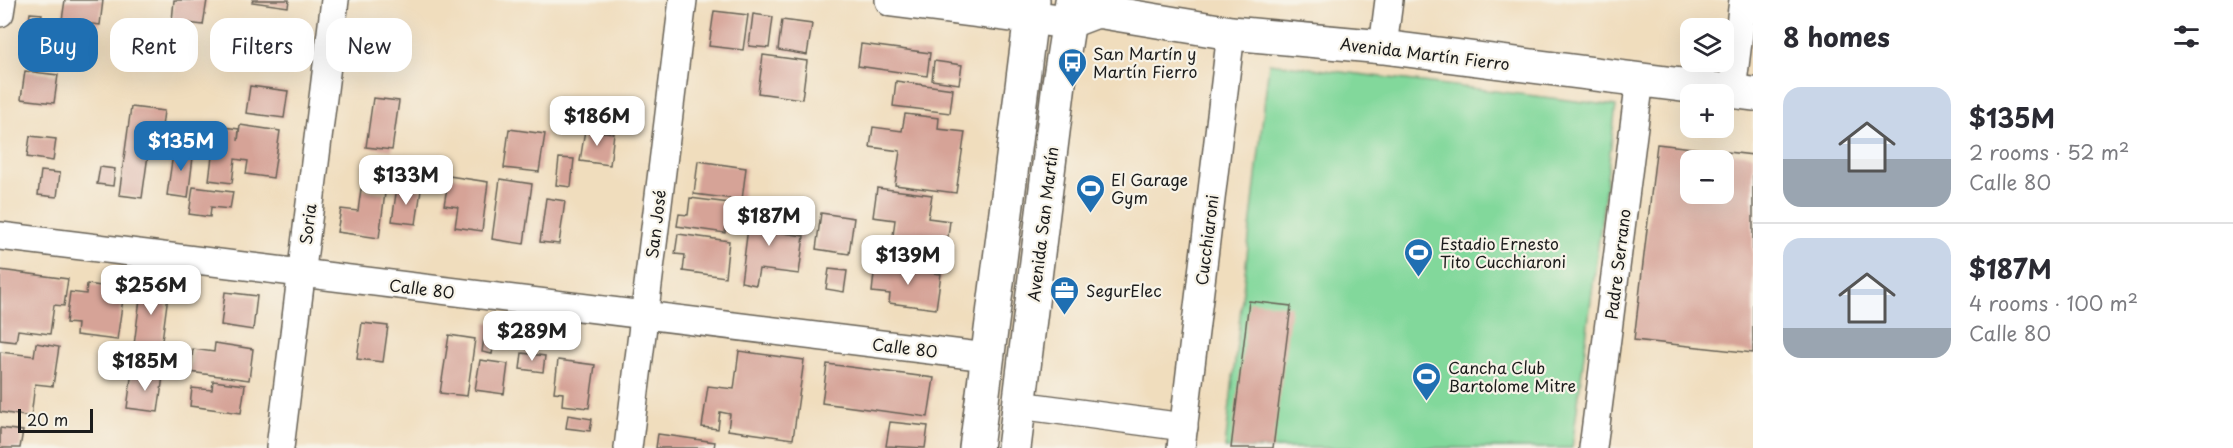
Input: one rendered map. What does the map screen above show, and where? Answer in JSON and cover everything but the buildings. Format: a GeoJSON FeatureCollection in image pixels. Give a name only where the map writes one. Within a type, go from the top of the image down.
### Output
{"type":"FeatureCollection","features":[{"type":"Feature","properties":{"kind":"main road","name":"Avenida Martín Fierro"},"geometry":{"type":"LineString","coordinates":[[892,0],[1032,8],[1081,8],[1232,33],[1383,47],[1743,92]]}},
{"type":"Feature","properties":{"kind":"main road"},"geometry":{"type":"LineString","coordinates":[[976,448],[1032,8]]}},
{"type":"Feature","properties":{"kind":"main road","name":"Avenida San Martín"},"geometry":{"type":"LineString","coordinates":[[1014,448],[1057,94],[1081,8]]}},
{"type":"Feature","properties":{"kind":"street"},"geometry":{"type":"LineString","coordinates":[[0,13],[2,0]]}},
{"type":"Feature","properties":{"kind":"street","name":"Soria"},"geometry":{"type":"LineString","coordinates":[[280,448],[335,0]]}},
{"type":"Feature","properties":{"kind":"street","name":"San José"},"geometry":{"type":"LineString","coordinates":[[628,448],[683,0]]}},
{"type":"Feature","properties":{"kind":"street"},"geometry":{"type":"LineString","coordinates":[[1383,47],[1389,0]]}},
{"type":"Feature","properties":{"kind":"street"},"geometry":{"type":"LineString","coordinates":[[1743,0],[1743,92]]}},
{"type":"Feature","properties":{"kind":"street","name":"Cucchiaroni"},"geometry":{"type":"LineString","coordinates":[[1183,438],[1232,33]]}},
{"type":"Feature","properties":{"kind":"street","name":"Padre Serrano"},"geometry":{"type":"LineString","coordinates":[[1593,448],[1640,80]]}},
{"type":"Feature","properties":{"kind":"street","name":"Calle 80"},"geometry":{"type":"LineString","coordinates":[[0,236],[987,357]]}},
{"type":"Feature","properties":{"kind":"street"},"geometry":{"type":"LineString","coordinates":[[1019,405],[1183,438]]}},
{"type":"Feature","properties":{"kind":"green space","name":"Estadio Ernesto Tito Cucchiaroni"},"geometry":{"type":"Polygon","coordinates":[[[1269,63],[1616,106],[1572,448],[1225,448],[1269,63]]]}},
{"type":"Feature","properties":{"kind":"place","name":"San Martín y Martín Fierro"},"geometry":{"type":"Point","coordinates":[1072,88]}},
{"type":"Feature","properties":{"kind":"place","name":"El Garage Gym"},"geometry":{"type":"Point","coordinates":[1090,214]}},
{"type":"Feature","properties":{"kind":"place","name":"Estadio Ernesto Tito Cucchiaroni"},"geometry":{"type":"Point","coordinates":[1419,278]}},
{"type":"Feature","properties":{"kind":"place","name":"SegurElec"},"geometry":{"type":"Point","coordinates":[1065,316]}},
{"type":"Feature","properties":{"kind":"place","name":"Cancha Club Bartolome Mitre"},"geometry":{"type":"Point","coordinates":[1427,402]}}]}
